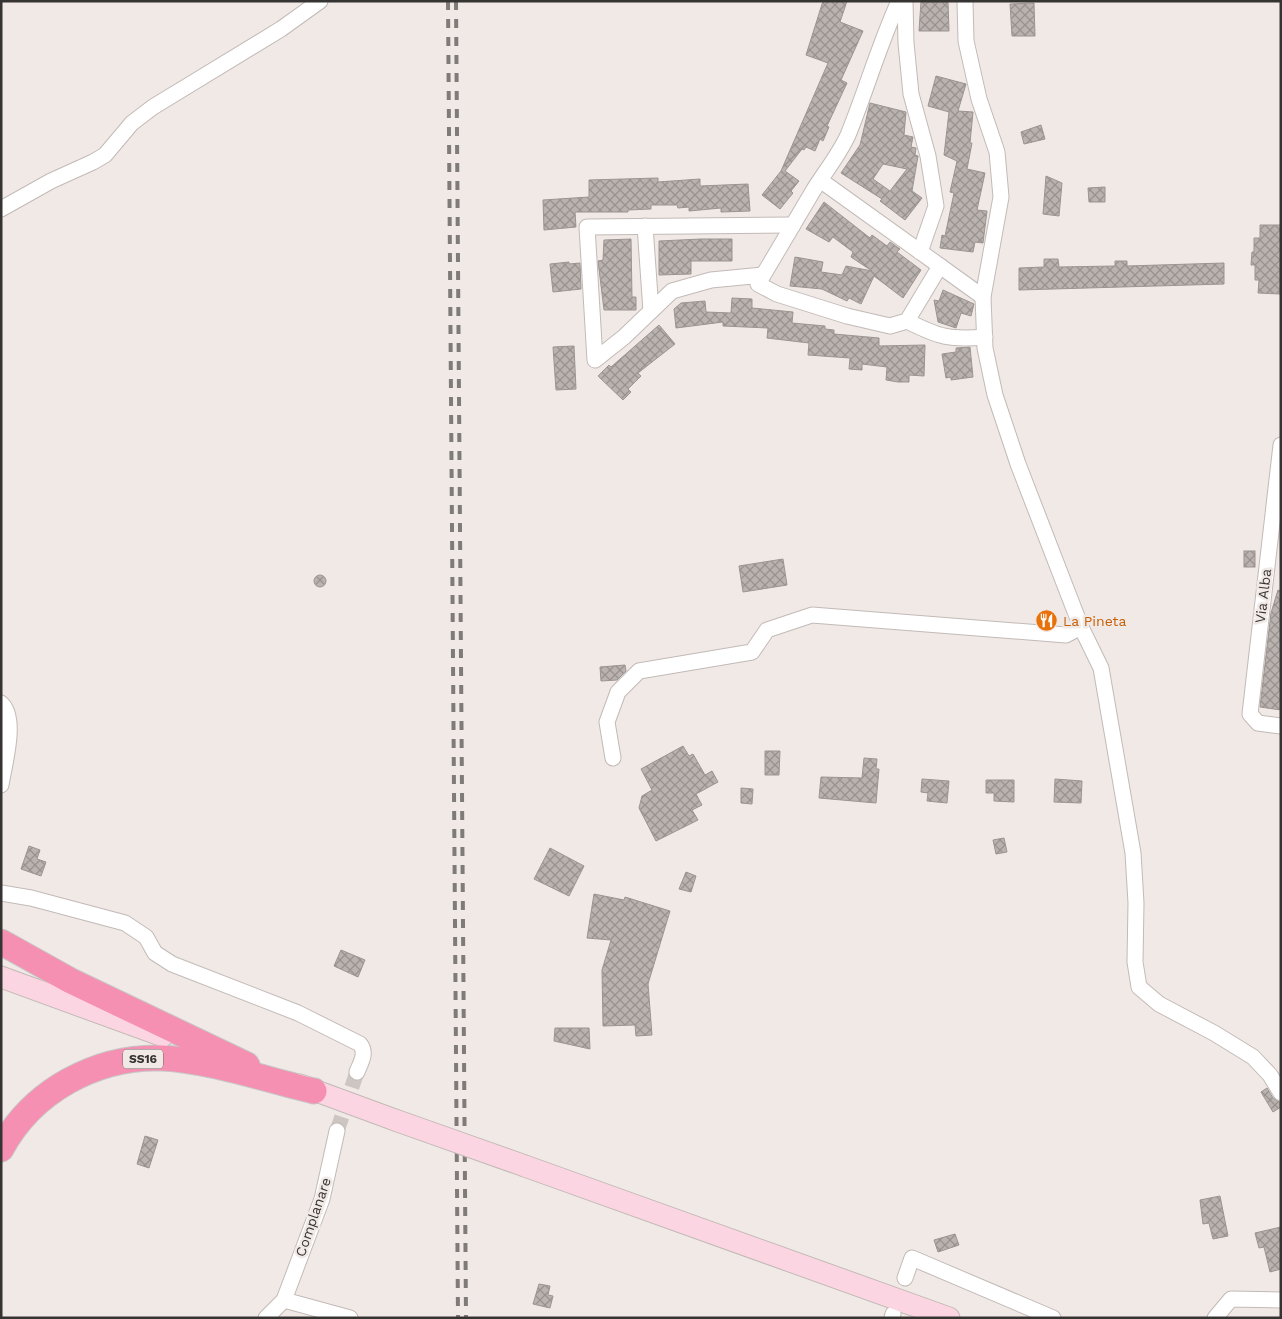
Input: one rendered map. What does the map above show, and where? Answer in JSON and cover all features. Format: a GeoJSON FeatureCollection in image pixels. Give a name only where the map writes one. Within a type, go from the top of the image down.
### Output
{"type":"FeatureCollection","features":[{"type":"Feature","properties":{"kind":"highway"},"geometry":{"type":"LineString","coordinates":[[1,942],[92,991],[260,1071]]}},
{"type":"Feature","properties":{"kind":"highway","name":"SS16"},"geometry":{"type":"LineString","coordinates":[[1,1149],[22,1118],[48,1094],[83,1074],[121,1062],[156,1058],[177,1060],[314,1090]]}},
{"type":"Feature","properties":{"kind":"main road"},"geometry":{"type":"LineString","coordinates":[[1,977],[949,1318]]}},
{"type":"Feature","properties":{"kind":"street"},"geometry":{"type":"LineString","coordinates":[[1,209],[51,180],[94,162],[105,155],[132,123],[153,107],[281,29],[320,1]]}},
{"type":"Feature","properties":{"kind":"street"},"geometry":{"type":"LineString","coordinates":[[898,1],[886,28],[847,137],[758,284],[777,294],[809,305],[890,326],[907,321],[940,266]]}},
{"type":"Feature","properties":{"kind":"street"},"geometry":{"type":"LineString","coordinates":[[905,1],[911,94],[928,156],[936,206],[920,252]]}},
{"type":"Feature","properties":{"kind":"street"},"geometry":{"type":"LineString","coordinates":[[965,1],[966,41],[979,99],[996,152],[1001,197],[983,297],[985,337],[995,395],[1018,464],[1081,628],[1101,668],[1133,853],[1136,903],[1135,962],[1138,987],[1159,1004],[1214,1033],[1253,1057],[1270,1075],[1281,1093]]}},
{"type":"Feature","properties":{"kind":"street"},"geometry":{"type":"LineString","coordinates":[[820,180],[983,297]]}},
{"type":"Feature","properties":{"kind":"street"},"geometry":{"type":"LineString","coordinates":[[763,275],[711,280],[672,291],[595,360],[588,227],[793,225]]}},
{"type":"Feature","properties":{"kind":"street"},"geometry":{"type":"LineString","coordinates":[[645,226],[651,311]]}},
{"type":"Feature","properties":{"kind":"street"},"geometry":{"type":"LineString","coordinates":[[907,321],[935,336],[957,339],[985,337]]}},
{"type":"Feature","properties":{"kind":"street","name":"Via Alba"},"geometry":{"type":"LineString","coordinates":[[1281,445],[1250,714],[1258,723],[1281,726]]}},
{"type":"Feature","properties":{"kind":"street"},"geometry":{"type":"LineString","coordinates":[[613,758],[607,722],[618,692],[639,671],[752,652],[767,630],[812,615],[1066,635],[1081,628]]}},
{"type":"Feature","properties":{"kind":"street"},"geometry":{"type":"LineString","coordinates":[[1,703],[9,715],[10,727],[1,785]]}},
{"type":"Feature","properties":{"kind":"street"},"geometry":{"type":"LineString","coordinates":[[1,893],[31,898],[125,923],[146,937],[155,953],[172,964],[298,1013],[360,1044],[364,1049],[364,1056],[357,1072]]}},
{"type":"Feature","properties":{"kind":"street","name":"Complanare"},"geometry":{"type":"LineString","coordinates":[[266,1318],[284,1300],[322,1199],[337,1131]]}},
{"type":"Feature","properties":{"kind":"street"},"geometry":{"type":"LineString","coordinates":[[905,1278],[912,1258],[1053,1318]]}},
{"type":"Feature","properties":{"kind":"street"},"geometry":{"type":"LineString","coordinates":[[1215,1318],[1232,1299],[1281,1300]]}},
{"type":"Feature","properties":{"kind":"street"},"geometry":{"type":"LineString","coordinates":[[284,1300],[350,1318]]}},
{"type":"Feature","properties":{"kind":"building"},"geometry":{"type":"Polygon","coordinates":[[[823,1],[847,1],[840,22],[863,31],[841,80],[847,83],[827,126],[829,127],[823,141],[820,139],[815,151],[806,147],[804,150],[802,149],[785,171],[799,181],[791,191],[793,193],[780,209],[762,195],[781,171],[828,63],[806,55],[823,1]]]}},
{"type":"Feature","properties":{"kind":"building"},"geometry":{"type":"Polygon","coordinates":[[[921,2],[948,2],[949,31],[919,31],[921,2]]]}},
{"type":"Feature","properties":{"kind":"building"},"geometry":{"type":"Polygon","coordinates":[[[1034,3],[1035,36],[1012,36],[1010,4],[1034,3]]]}},
{"type":"Feature","properties":{"kind":"building"},"geometry":{"type":"Polygon","coordinates":[[[936,76],[966,84],[958,111],[973,112],[970,143],[972,143],[967,169],[985,173],[977,210],[987,211],[983,243],[975,242],[973,252],[940,248],[942,235],[945,236],[954,193],[950,192],[957,161],[944,155],[949,112],[928,106],[936,76]]]}},
{"type":"Feature","properties":{"kind":"building"},"geometry":{"type":"Polygon","coordinates":[[[870,103],[906,112],[904,135],[913,137],[911,147],[916,148],[915,155],[918,156],[912,191],[922,198],[905,220],[880,201],[882,199],[841,173],[860,145],[870,103]],[[883,164],[873,179],[890,191],[907,169],[883,164]]]}},
{"type":"Feature","properties":{"kind":"building"},"geometry":{"type":"Polygon","coordinates":[[[1041,125],[1045,139],[1024,144],[1021,132],[1041,125]]]}},
{"type":"Feature","properties":{"kind":"building"},"geometry":{"type":"Polygon","coordinates":[[[1046,176],[1062,183],[1059,216],[1043,214],[1046,176]]]}},
{"type":"Feature","properties":{"kind":"building"},"geometry":{"type":"Polygon","coordinates":[[[658,178],[658,182],[700,179],[700,186],[748,184],[750,211],[721,212],[721,208],[689,211],[689,207],[678,208],[677,205],[651,205],[651,209],[628,210],[628,212],[575,212],[576,227],[544,230],[543,200],[589,197],[589,180],[658,178]]]}},
{"type":"Feature","properties":{"kind":"building"},"geometry":{"type":"Polygon","coordinates":[[[1105,187],[1105,202],[1089,202],[1088,188],[1105,187]]]}},
{"type":"Feature","properties":{"kind":"building"},"geometry":{"type":"Polygon","coordinates":[[[824,202],[870,238],[872,235],[887,246],[890,242],[900,249],[897,252],[921,270],[903,298],[874,276],[861,304],[849,298],[847,301],[822,289],[790,286],[795,257],[823,262],[821,272],[842,275],[846,266],[872,271],[851,257],[853,252],[833,237],[829,242],[806,229],[824,202]]]}},
{"type":"Feature","properties":{"kind":"building"},"geometry":{"type":"Polygon","coordinates":[[[1260,225],[1281,225],[1280,294],[1258,293],[1259,280],[1255,280],[1255,265],[1251,265],[1252,252],[1254,252],[1254,238],[1260,238],[1260,225]]]}},
{"type":"Feature","properties":{"kind":"building"},"geometry":{"type":"Polygon","coordinates":[[[631,239],[632,297],[636,297],[636,310],[604,310],[598,261],[603,260],[604,240],[631,239]]]}},
{"type":"Feature","properties":{"kind":"building"},"geometry":{"type":"Polygon","coordinates":[[[732,239],[732,261],[691,261],[691,274],[659,275],[659,241],[732,239]]]}},
{"type":"Feature","properties":{"kind":"building"},"geometry":{"type":"Polygon","coordinates":[[[1044,259],[1058,259],[1059,267],[1115,266],[1115,261],[1127,261],[1127,266],[1224,263],[1224,284],[1019,290],[1019,268],[1044,267],[1044,259]]]}},
{"type":"Feature","properties":{"kind":"building"},"geometry":{"type":"Polygon","coordinates":[[[569,262],[569,264],[580,263],[581,289],[553,292],[550,264],[569,262]]]}},
{"type":"Feature","properties":{"kind":"building"},"geometry":{"type":"Polygon","coordinates":[[[943,290],[974,304],[971,316],[961,313],[956,328],[938,322],[934,300],[939,301],[943,290]]]}},
{"type":"Feature","properties":{"kind":"building"},"geometry":{"type":"Polygon","coordinates":[[[732,298],[752,299],[752,308],[793,312],[792,323],[825,326],[825,329],[834,330],[834,334],[879,338],[879,346],[925,345],[924,376],[909,375],[909,382],[898,382],[886,380],[887,367],[862,364],[862,370],[849,369],[850,358],[808,355],[809,343],[767,338],[768,328],[723,326],[723,322],[676,328],[674,309],[681,303],[705,301],[706,312],[731,313],[732,298]]]}},
{"type":"Feature","properties":{"kind":"building"},"geometry":{"type":"Polygon","coordinates":[[[659,325],[675,344],[638,373],[641,376],[628,389],[631,392],[623,400],[598,376],[659,325]]]}},
{"type":"Feature","properties":{"kind":"building"},"geometry":{"type":"Polygon","coordinates":[[[574,346],[576,389],[556,390],[553,347],[574,346]]]}},
{"type":"Feature","properties":{"kind":"building"},"geometry":{"type":"Polygon","coordinates":[[[970,347],[973,377],[951,380],[951,377],[946,378],[942,354],[956,352],[956,348],[970,347]]]}},
{"type":"Feature","properties":{"kind":"building"},"geometry":{"type":"Polygon","coordinates":[[[1244,551],[1255,551],[1255,567],[1244,567],[1244,551]]]}},
{"type":"Feature","properties":{"kind":"building"},"geometry":{"type":"Polygon","coordinates":[[[783,559],[787,585],[743,592],[739,566],[783,559]]]}},
{"type":"Feature","properties":{"kind":"building"},"geometry":{"type":"Polygon","coordinates":[[[318,575],[322,575],[326,581],[322,587],[318,587],[314,583],[314,579],[318,575]]]}},
{"type":"Feature","properties":{"kind":"building"},"geometry":{"type":"Polygon","coordinates":[[[1278,590],[1281,591],[1281,710],[1260,707],[1271,613],[1278,590]]]}},
{"type":"Feature","properties":{"kind":"building"},"geometry":{"type":"Polygon","coordinates":[[[625,665],[626,671],[617,680],[601,681],[600,667],[625,665]]]}},
{"type":"Feature","properties":{"kind":"building"},"geometry":{"type":"Polygon","coordinates":[[[683,746],[689,756],[693,754],[705,775],[712,771],[718,782],[696,794],[702,805],[692,810],[698,820],[656,841],[639,808],[642,796],[652,790],[641,769],[683,746]]]}},
{"type":"Feature","properties":{"kind":"building"},"geometry":{"type":"Polygon","coordinates":[[[765,751],[780,751],[779,775],[765,775],[765,751]]]}},
{"type":"Feature","properties":{"kind":"building"},"geometry":{"type":"Polygon","coordinates":[[[864,758],[877,759],[876,769],[879,769],[876,803],[819,798],[821,777],[862,778],[864,758]]]}},
{"type":"Feature","properties":{"kind":"building"},"geometry":{"type":"Polygon","coordinates":[[[922,779],[949,781],[947,803],[927,801],[928,793],[921,792],[922,779]]]}},
{"type":"Feature","properties":{"kind":"building"},"geometry":{"type":"Polygon","coordinates":[[[1055,779],[1082,781],[1081,803],[1054,802],[1055,779]]]}},
{"type":"Feature","properties":{"kind":"building"},"geometry":{"type":"Polygon","coordinates":[[[986,780],[1014,780],[1014,802],[994,801],[994,793],[986,793],[986,780]]]}},
{"type":"Feature","properties":{"kind":"building"},"geometry":{"type":"Polygon","coordinates":[[[741,788],[753,789],[752,804],[741,803],[741,788]]]}},
{"type":"Feature","properties":{"kind":"building"},"geometry":{"type":"Polygon","coordinates":[[[1004,838],[1007,852],[996,854],[993,840],[1004,838]]]}},
{"type":"Feature","properties":{"kind":"building"},"geometry":{"type":"Polygon","coordinates":[[[29,846],[40,850],[37,859],[46,862],[41,876],[21,869],[29,846]]]}},
{"type":"Feature","properties":{"kind":"building"},"geometry":{"type":"Polygon","coordinates":[[[550,848],[584,866],[569,896],[534,879],[550,848]]]}},
{"type":"Feature","properties":{"kind":"building"},"geometry":{"type":"Polygon","coordinates":[[[686,872],[696,876],[691,892],[679,889],[686,872]]]}},
{"type":"Feature","properties":{"kind":"building"},"geometry":{"type":"Polygon","coordinates":[[[594,894],[624,900],[625,897],[670,911],[648,984],[652,1035],[636,1036],[635,1025],[603,1026],[602,970],[611,940],[587,938],[594,894]]]}},
{"type":"Feature","properties":{"kind":"building"},"geometry":{"type":"Polygon","coordinates":[[[341,950],[365,960],[358,977],[334,966],[341,950]]]}},
{"type":"Feature","properties":{"kind":"building"},"geometry":{"type":"Polygon","coordinates":[[[555,1028],[589,1028],[590,1049],[554,1041],[555,1028]]]}},
{"type":"Feature","properties":{"kind":"building"},"geometry":{"type":"Polygon","coordinates":[[[1267,1088],[1273,1098],[1281,1103],[1281,1107],[1273,1112],[1261,1092],[1267,1088]]]}},
{"type":"Feature","properties":{"kind":"building"},"geometry":{"type":"Polygon","coordinates":[[[145,1136],[158,1140],[149,1168],[137,1164],[145,1136]]]}},
{"type":"Feature","properties":{"kind":"building"},"geometry":{"type":"Polygon","coordinates":[[[1220,1196],[1228,1236],[1213,1239],[1209,1223],[1203,1224],[1200,1200],[1220,1196]]]}},
{"type":"Feature","properties":{"kind":"building"},"geometry":{"type":"Polygon","coordinates":[[[1281,1227],[1281,1269],[1270,1272],[1264,1247],[1259,1248],[1255,1233],[1281,1227]]]}},
{"type":"Feature","properties":{"kind":"building"},"geometry":{"type":"Polygon","coordinates":[[[955,1234],[959,1245],[938,1252],[934,1240],[955,1234]]]}},
{"type":"Feature","properties":{"kind":"building"},"geometry":{"type":"Polygon","coordinates":[[[539,1284],[550,1286],[548,1295],[553,1296],[550,1308],[533,1304],[539,1284]]]}},
{"type":"Feature","properties":{"kind":"tunnel"},"geometry":{"type":"LineString","coordinates":[[337,1131],[357,1072]]}},
{"type":"Feature","properties":{"kind":"railway"},"geometry":{"type":"LineString","coordinates":[[448,1],[458,1318]]}},
{"type":"Feature","properties":{"kind":"railway"},"geometry":{"type":"LineString","coordinates":[[456,1],[466,1318]]}},
{"type":"Feature","properties":{"kind":"place","name":"La Pineta"},"geometry":{"type":"Point","coordinates":[1047,621]}}]}
